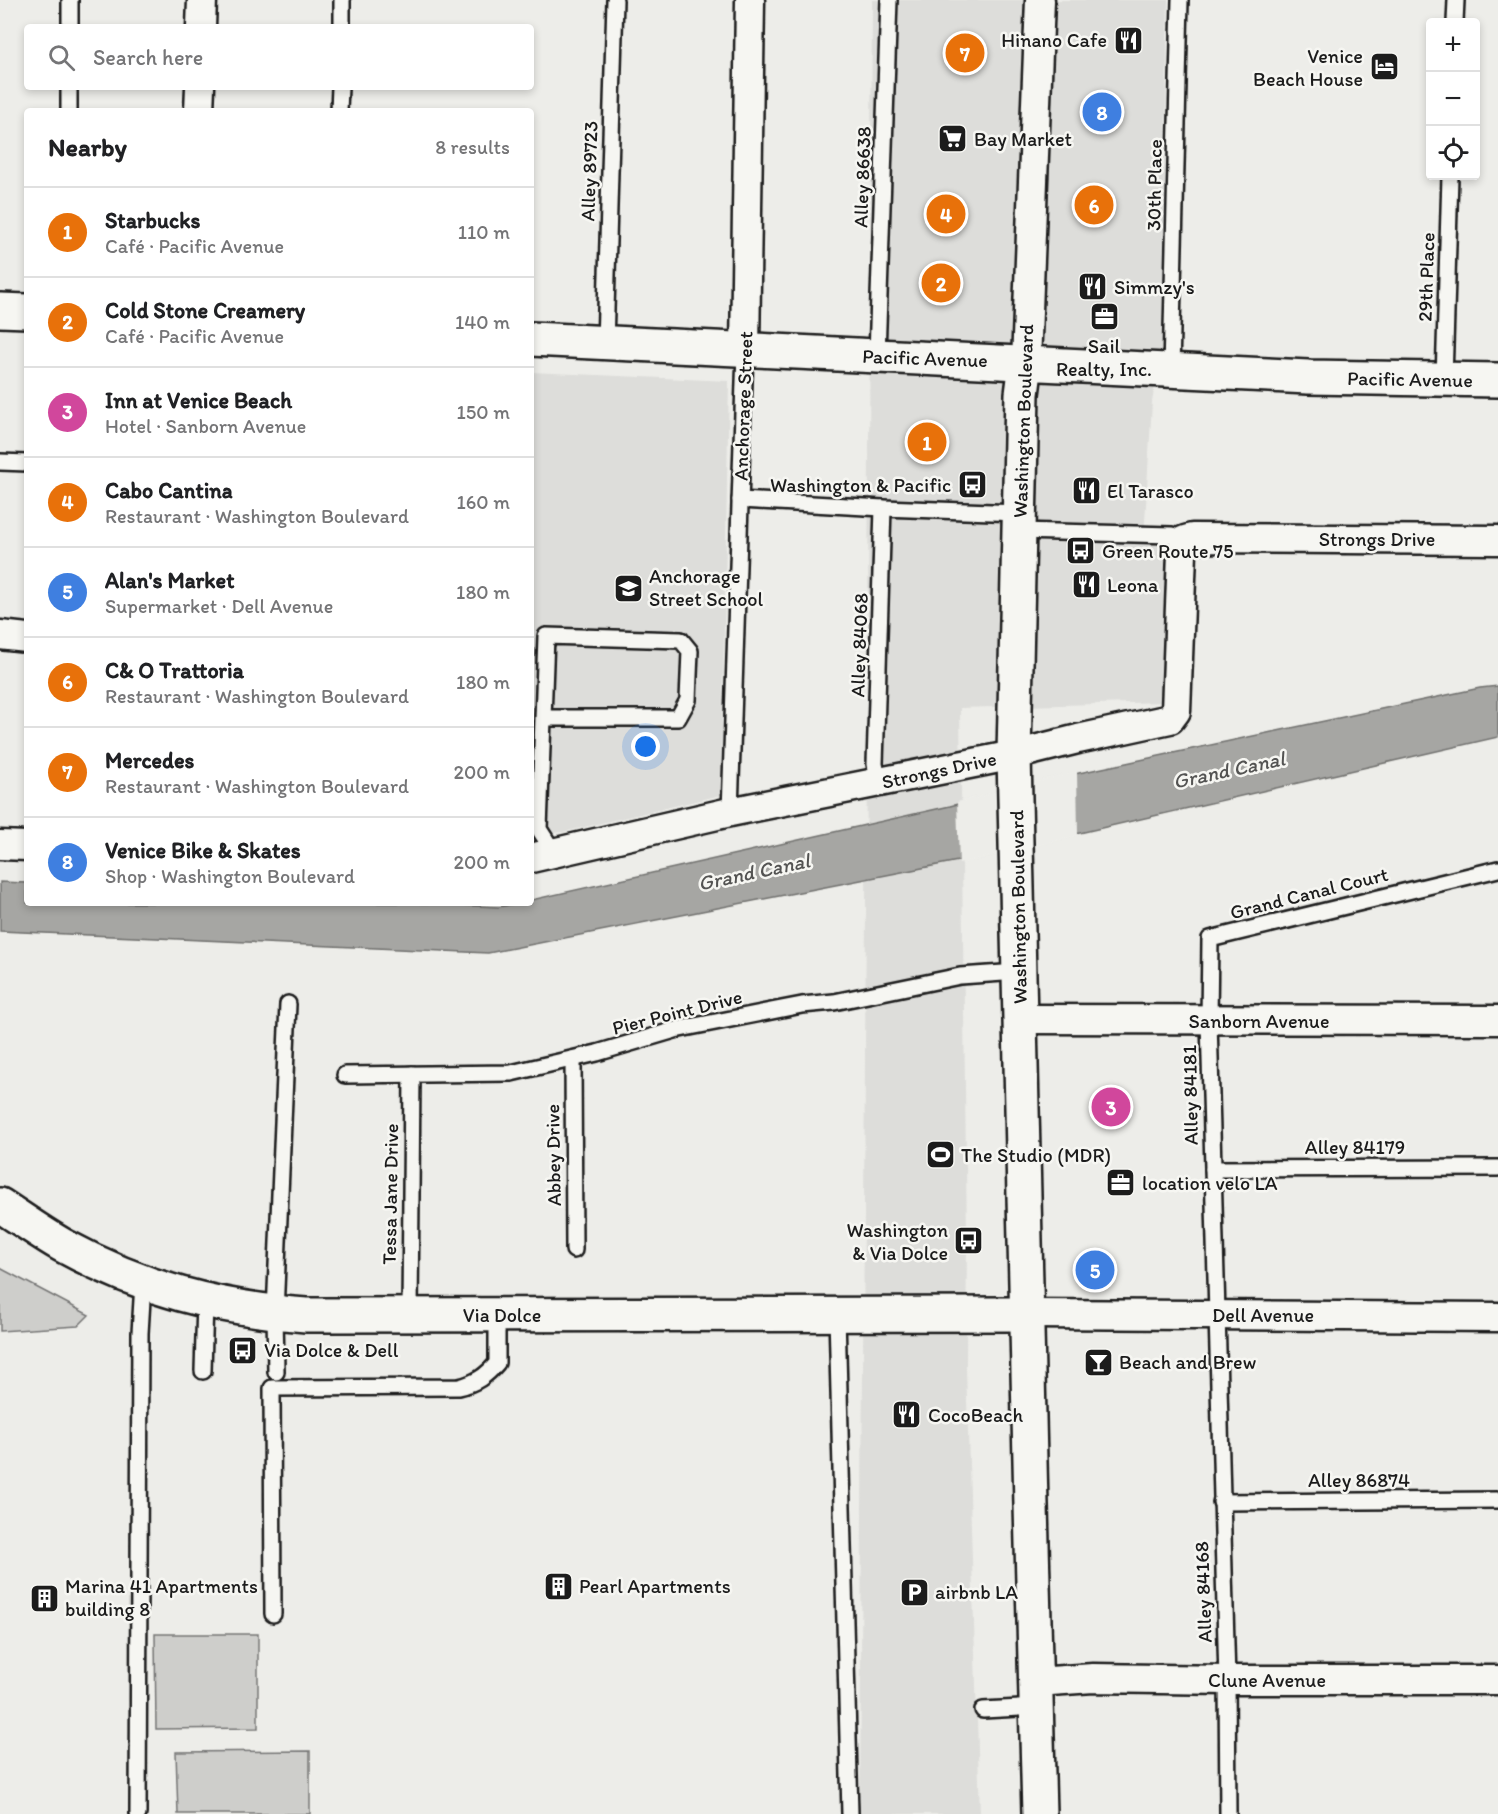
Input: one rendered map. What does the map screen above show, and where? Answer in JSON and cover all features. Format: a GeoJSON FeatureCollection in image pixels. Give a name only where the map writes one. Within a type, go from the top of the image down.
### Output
{"type":"FeatureCollection","features":[{"type":"Feature","properties":{"kind":"main road"},"geometry":{"type":"LineString","coordinates":[[0,310],[24,311]]}},
{"type":"Feature","properties":{"kind":"main road","name":"Pacific Avenue"},"geometry":{"type":"LineString","coordinates":[[534,339],[1308,377],[1498,380]]}},
{"type":"Feature","properties":{"kind":"main road","name":"Washington Boulevard"},"geometry":{"type":"LineString","coordinates":[[1026,363],[1022,394],[1015,769],[1039,1814]]}},
{"type":"Feature","properties":{"kind":"main road","name":"Via Dolce"},"geometry":{"type":"LineString","coordinates":[[0,1205],[60,1244],[143,1283],[186,1297],[275,1313],[306,1315],[1028,1314]]}},
{"type":"Feature","properties":{"kind":"street"},"geometry":{"type":"LineString","coordinates":[[201,24],[202,0]]}},
{"type":"Feature","properties":{"kind":"street","name":"Anchorage Street"},"geometry":{"type":"LineString","coordinates":[[745,351],[750,0]]}},
{"type":"Feature","properties":{"kind":"street","name":"Washington Boulevard"},"geometry":{"type":"LineString","coordinates":[[1026,363],[1040,0]]}},
{"type":"Feature","properties":{"kind":"street"},"geometry":{"type":"LineString","coordinates":[[199,108],[200,90]]}},
{"type":"Feature","properties":{"kind":"street","name":"Strongs Drive"},"geometry":{"type":"LineString","coordinates":[[542,855],[730,812],[879,783],[1015,769],[1078,738],[1170,719],[1176,711],[1182,553],[1185,540],[1192,538],[1498,540]]}},
{"type":"Feature","properties":{"kind":"street"},"geometry":{"type":"LineString","coordinates":[[0,635],[24,638]]}},
{"type":"Feature","properties":{"kind":"street"},"geometry":{"type":"LineString","coordinates":[[0,845],[24,846]]}},
{"type":"Feature","properties":{"kind":"street","name":"Sanborn Avenue"},"geometry":{"type":"LineString","coordinates":[[1020,1019],[1498,1020]]}},
{"type":"Feature","properties":{"kind":"street","name":"Dell Avenue"},"geometry":{"type":"LineString","coordinates":[[1028,1314],[1498,1317]]}},
{"type":"Feature","properties":{"kind":"street","name":"Clune Avenue"},"geometry":{"type":"LineString","coordinates":[[1036,1694],[1093,1678],[1498,1680]]}},
{"type":"Feature","properties":{"kind":"lane"},"geometry":{"type":"LineString","coordinates":[[70,0],[70,24]]}},
{"type":"Feature","properties":{"kind":"lane"},"geometry":{"type":"LineString","coordinates":[[342,0],[342,24]]}},
{"type":"Feature","properties":{"kind":"lane","name":"Alley 89723"},"geometry":{"type":"LineString","coordinates":[[605,344],[615,0]]}},
{"type":"Feature","properties":{"kind":"lane","name":"Alley 86638"},"geometry":{"type":"LineString","coordinates":[[877,355],[889,0]]}},
{"type":"Feature","properties":{"kind":"lane","name":"30th Place"},"geometry":{"type":"LineString","coordinates":[[1171,370],[1180,0]]}},
{"type":"Feature","properties":{"kind":"lane"},"geometry":{"type":"LineString","coordinates":[[1455,18],[1456,0]]}},
{"type":"Feature","properties":{"kind":"lane"},"geometry":{"type":"LineString","coordinates":[[69,90],[69,108]]}},
{"type":"Feature","properties":{"kind":"lane"},"geometry":{"type":"LineString","coordinates":[[339,108],[340,90]]}},
{"type":"Feature","properties":{"kind":"lane","name":"29th Place"},"geometry":{"type":"LineString","coordinates":[[1444,380],[1450,180]]}},
{"type":"Feature","properties":{"kind":"lane","name":"Anchorage Street"},"geometry":{"type":"LineString","coordinates":[[730,812],[745,351]]}},
{"type":"Feature","properties":{"kind":"lane"},"geometry":{"type":"LineString","coordinates":[[0,462],[24,463]]}},
{"type":"Feature","properties":{"kind":"lane","name":"Strongs Drive"},"geometry":{"type":"LineString","coordinates":[[740,500],[883,508],[1172,535],[1185,540]]}},
{"type":"Feature","properties":{"kind":"lane","name":"Alley 84068"},"geometry":{"type":"LineString","coordinates":[[879,783],[875,764],[883,508]]}},
{"type":"Feature","properties":{"kind":"lane"},"geometry":{"type":"LineString","coordinates":[[542,855],[539,829],[543,718],[546,636],[681,640],[690,651],[688,700],[678,718],[543,718]]}},
{"type":"Feature","properties":{"kind":"lane","name":"Grand Canal Court"},"geometry":{"type":"LineString","coordinates":[[1209,1021],[1210,939],[1498,869]]}},
{"type":"Feature","properties":{"kind":"lane","name":"Pier Point Drive"},"geometry":{"type":"LineString","coordinates":[[345,1075],[511,1073],[573,1059],[675,1030],[790,1007],[834,1002],[960,976],[1018,972]]}},
{"type":"Feature","properties":{"kind":"lane"},"geometry":{"type":"LineString","coordinates":[[276,1371],[275,1313],[288,1004]]}},
{"type":"Feature","properties":{"kind":"lane","name":"Alley 84181"},"geometry":{"type":"LineString","coordinates":[[1209,1021],[1216,1315]]}},
{"type":"Feature","properties":{"kind":"lane","name":"Abbey Drive"},"geometry":{"type":"LineString","coordinates":[[573,1059],[574,1250]]}},
{"type":"Feature","properties":{"kind":"lane","name":"Tessa Jane Drive"},"geometry":{"type":"LineString","coordinates":[[410,1314],[412,1074]]}},
{"type":"Feature","properties":{"kind":"lane","name":"Alley 84179"},"geometry":{"type":"LineString","coordinates":[[1213,1169],[1498,1168]]}},
{"type":"Feature","properties":{"kind":"lane"},"geometry":{"type":"LineString","coordinates":[[138,1814],[140,1333],[143,1283]]}},
{"type":"Feature","properties":{"kind":"lane"},"geometry":{"type":"LineString","coordinates":[[203,1371],[205,1301]]}},
{"type":"Feature","properties":{"kind":"lane"},"geometry":{"type":"LineString","coordinates":[[273,1614],[272,1388],[459,1387],[476,1383],[497,1363],[497,1315]]}},
{"type":"Feature","properties":{"kind":"lane"},"geometry":{"type":"LineString","coordinates":[[837,1315],[850,1814]]}},
{"type":"Feature","properties":{"kind":"lane","name":"Alley 84168"},"geometry":{"type":"LineString","coordinates":[[1216,1315],[1227,1680],[1228,1814]]}},
{"type":"Feature","properties":{"kind":"lane","name":"Alley 86874"},"geometry":{"type":"LineString","coordinates":[[1221,1503],[1498,1500]]}},
{"type":"Feature","properties":{"kind":"lane"},"geometry":{"type":"LineString","coordinates":[[983,1710],[1036,1694]]}},
{"type":"Feature","properties":{"kind":"shaded area"},"geometry":{"type":"Polygon","coordinates":[[[872,0],[1168,0],[1162,345],[1152,402],[1144,539],[1171,541],[1165,702],[960,708],[967,1238],[966,1368],[980,1814],[860,1814],[872,0]]]}},
{"type":"Feature","properties":{"kind":"shaded area","name":"Anchorage Street School"},"geometry":{"type":"Polygon","coordinates":[[[534,372],[729,381],[721,795],[564,832],[534,835],[534,372]]]}},
{"type":"Feature","properties":{"kind":"shaded area"},"geometry":{"type":"Polygon","coordinates":[[[0,1268],[89,1315],[78,1326],[0,1331],[0,1268]]]}},
{"type":"Feature","properties":{"kind":"shaded area"},"geometry":{"type":"Polygon","coordinates":[[[155,1634],[258,1634],[258,1728],[156,1729],[155,1634]]]}},
{"type":"Feature","properties":{"kind":"shaded area"},"geometry":{"type":"Polygon","coordinates":[[[310,1751],[310,1814],[178,1814],[176,1752],[310,1751]]]}},
{"type":"Feature","properties":{"kind":"water","name":"Grand Canal"},"geometry":{"type":"Polygon","coordinates":[[[1498,686],[1498,737],[958,861],[488,953],[0,931],[0,882],[24,883],[24,906],[534,906],[534,899],[950,806],[1079,773],[1498,686]]]}},
{"type":"Feature","properties":{"kind":"pier"},"geometry":{"type":"Polygon","coordinates":[[[1077,771],[1078,836],[959,864],[957,802],[1077,771]]]}},
{"type":"Feature","properties":{"kind":"place","name":"Hinano Cafe"},"geometry":{"type":"Point","coordinates":[1128,40]}},
{"type":"Feature","properties":{"kind":"place","name":"Mercedes"},"geometry":{"type":"Point","coordinates":[965,53]}},
{"type":"Feature","properties":{"kind":"place","name":"Venice Beach House"},"geometry":{"type":"Point","coordinates":[1384,67]}},
{"type":"Feature","properties":{"kind":"place","name":"Venice Bike & Skates"},"geometry":{"type":"Point","coordinates":[1102,112]}},
{"type":"Feature","properties":{"kind":"place","name":"Bay Market"},"geometry":{"type":"Point","coordinates":[953,139]}},
{"type":"Feature","properties":{"kind":"place","name":"C& O Trattoria"},"geometry":{"type":"Point","coordinates":[1094,205]}},
{"type":"Feature","properties":{"kind":"place","name":"Cabo Cantina"},"geometry":{"type":"Point","coordinates":[946,214]}},
{"type":"Feature","properties":{"kind":"place","name":"Cold Stone Creamery"},"geometry":{"type":"Point","coordinates":[941,283]}},
{"type":"Feature","properties":{"kind":"place","name":"Simmzy's"},"geometry":{"type":"Point","coordinates":[1093,287]}},
{"type":"Feature","properties":{"kind":"place","name":"Sail Realty, Inc."},"geometry":{"type":"Point","coordinates":[1104,316]}},
{"type":"Feature","properties":{"kind":"place","name":"Starbucks"},"geometry":{"type":"Point","coordinates":[927,442]}},
{"type":"Feature","properties":{"kind":"place","name":"Washington & Pacific"},"geometry":{"type":"Point","coordinates":[972,485]}},
{"type":"Feature","properties":{"kind":"place","name":"El Tarasco"},"geometry":{"type":"Point","coordinates":[1086,491]}},
{"type":"Feature","properties":{"kind":"place","name":"Green Route 75"},"geometry":{"type":"Point","coordinates":[1081,551]}},
{"type":"Feature","properties":{"kind":"place","name":"Leona"},"geometry":{"type":"Point","coordinates":[1086,585]}},
{"type":"Feature","properties":{"kind":"place","name":"Anchorage Street School"},"geometry":{"type":"Point","coordinates":[628,588]}},
{"type":"Feature","properties":{"kind":"place","name":"Inn at Venice Beach"},"geometry":{"type":"Point","coordinates":[1111,1107]}},
{"type":"Feature","properties":{"kind":"place","name":"The Studio (MDR)"},"geometry":{"type":"Point","coordinates":[940,1155]}},
{"type":"Feature","properties":{"kind":"place","name":"location velo LA"},"geometry":{"type":"Point","coordinates":[1121,1183]}},
{"type":"Feature","properties":{"kind":"place","name":"Washington & Via Dolce"},"geometry":{"type":"Point","coordinates":[969,1241]}},
{"type":"Feature","properties":{"kind":"place","name":"Alan's Market"},"geometry":{"type":"Point","coordinates":[1095,1270]}},
{"type":"Feature","properties":{"kind":"place","name":"Via Dolce & Dell"},"geometry":{"type":"Point","coordinates":[243,1350]}},
{"type":"Feature","properties":{"kind":"place","name":"Beach and Brew"},"geometry":{"type":"Point","coordinates":[1098,1362]}},
{"type":"Feature","properties":{"kind":"place","name":"CocoBeach"},"geometry":{"type":"Point","coordinates":[907,1415]}},
{"type":"Feature","properties":{"kind":"place","name":"Pearl Apartments"},"geometry":{"type":"Point","coordinates":[558,1586]}},
{"type":"Feature","properties":{"kind":"place","name":"airbnb LA"},"geometry":{"type":"Point","coordinates":[914,1592]}},
{"type":"Feature","properties":{"kind":"place","name":"Marina 41 Apartments building 8"},"geometry":{"type":"Point","coordinates":[44,1598]}}]}
